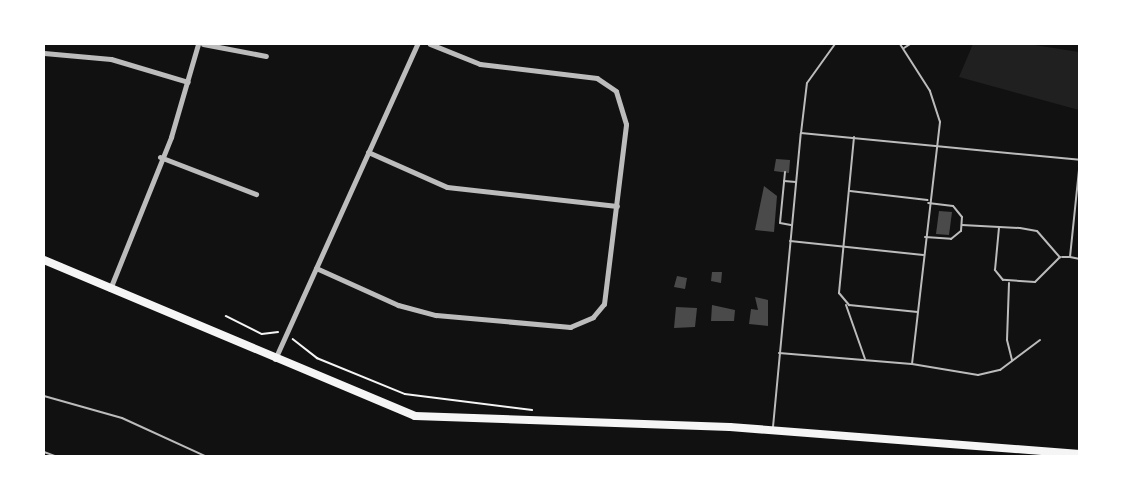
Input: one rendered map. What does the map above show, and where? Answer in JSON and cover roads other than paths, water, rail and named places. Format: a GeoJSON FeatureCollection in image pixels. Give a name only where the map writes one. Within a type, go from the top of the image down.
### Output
{"type":"FeatureCollection","features":[{"type":"Feature","properties":{"kind":"main road"},"geometry":{"type":"LineString","coordinates":[[44,260],[275,360],[415,416],[772,430],[1080,454]]}},
{"type":"Feature","properties":{"kind":"street"},"geometry":{"type":"LineString","coordinates":[[110,289],[188,81],[198,44]]}},
{"type":"Feature","properties":{"kind":"street"},"geometry":{"type":"LineString","coordinates":[[203,44],[266,56]]}},
{"type":"Feature","properties":{"kind":"street"},"geometry":{"type":"LineString","coordinates":[[275,360],[417,44]]}},
{"type":"Feature","properties":{"kind":"street"},"geometry":{"type":"LineString","coordinates":[[316,268],[416,312],[570,327],[593,317],[609,287],[626,124],[622,102],[597,78],[480,64],[430,44]]}},
{"type":"Feature","properties":{"kind":"street"},"geometry":{"type":"LineString","coordinates":[[44,53],[111,59],[188,81]]}},
{"type":"Feature","properties":{"kind":"street"},"geometry":{"type":"LineString","coordinates":[[368,152],[447,187],[618,206]]}},
{"type":"Feature","properties":{"kind":"street"},"geometry":{"type":"LineString","coordinates":[[160,157],[256,194]]}},
{"type":"Feature","properties":{"kind":"lane"},"geometry":{"type":"LineString","coordinates":[[772,430],[807,83],[835,44]]}},
{"type":"Feature","properties":{"kind":"lane"},"geometry":{"type":"LineString","coordinates":[[900,44],[936,105],[939,145],[928,202],[912,364]]}},
{"type":"Feature","properties":{"kind":"lane"},"geometry":{"type":"LineString","coordinates":[[904,48],[910,44]]}},
{"type":"Feature","properties":{"kind":"lane"},"geometry":{"type":"LineString","coordinates":[[801,133],[1080,160],[1070,257]]}},
{"type":"Feature","properties":{"kind":"lane"},"geometry":{"type":"LineString","coordinates":[[854,137],[839,293],[845,302],[865,359]]}},
{"type":"Feature","properties":{"kind":"lane"},"geometry":{"type":"LineString","coordinates":[[785,172],[780,223],[791,225]]}},
{"type":"Feature","properties":{"kind":"lane"},"geometry":{"type":"LineString","coordinates":[[784,181],[796,182]]}},
{"type":"Feature","properties":{"kind":"lane"},"geometry":{"type":"LineString","coordinates":[[850,191],[953,206],[962,225]]}},
{"type":"Feature","properties":{"kind":"lane"},"geometry":{"type":"LineString","coordinates":[[962,225],[1042,233],[1060,257]]}},
{"type":"Feature","properties":{"kind":"lane"},"geometry":{"type":"LineString","coordinates":[[925,237],[951,239],[962,225]]}},
{"type":"Feature","properties":{"kind":"lane"},"geometry":{"type":"LineString","coordinates":[[999,228],[995,270],[1009,282],[1035,282],[1060,257],[1080,259]]}},
{"type":"Feature","properties":{"kind":"lane"},"geometry":{"type":"LineString","coordinates":[[790,241],[923,255]]}},
{"type":"Feature","properties":{"kind":"lane"},"geometry":{"type":"LineString","coordinates":[[1009,282],[1007,340],[1012,360]]}},
{"type":"Feature","properties":{"kind":"lane"},"geometry":{"type":"LineString","coordinates":[[845,302],[918,312]]}},
{"type":"Feature","properties":{"kind":"lane"},"geometry":{"type":"LineString","coordinates":[[779,353],[912,364],[978,375],[1012,360],[1040,340]]}},
{"type":"Feature","properties":{"kind":"lane"},"geometry":{"type":"LineString","coordinates":[[44,396],[122,418],[205,456]]}},
{"type":"Feature","properties":{"kind":"lane"},"geometry":{"type":"LineString","coordinates":[[44,452],[56,456]]}}]}
